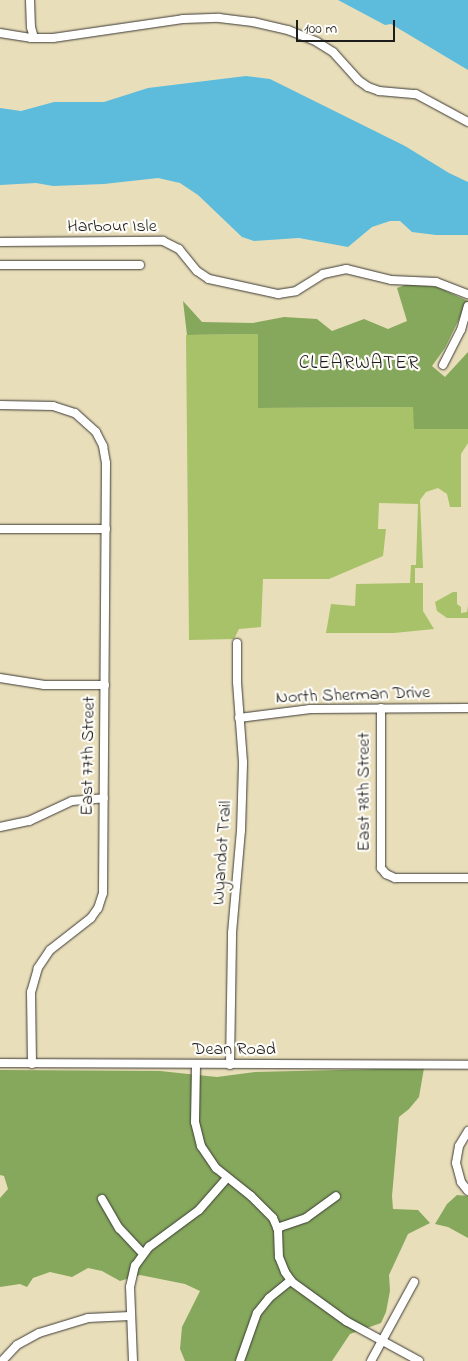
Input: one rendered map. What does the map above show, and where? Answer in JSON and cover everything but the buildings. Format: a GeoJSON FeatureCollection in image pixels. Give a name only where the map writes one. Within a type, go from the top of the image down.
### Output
{"type":"FeatureCollection","features":[{"type":"Feature","properties":{"kind":"street"},"geometry":{"type":"LineString","coordinates":[[30,0],[31,27],[34,38]]}},
{"type":"Feature","properties":{"kind":"street"},"geometry":{"type":"LineString","coordinates":[[0,33],[34,38],[77,36],[192,18],[229,19],[268,24],[301,34],[323,45],[340,58],[358,80],[368,87],[382,91],[416,94],[468,122]]}},
{"type":"Feature","properties":{"kind":"street","name":"Harbour Isle"},"geometry":{"type":"LineString","coordinates":[[0,242],[163,241],[182,251],[197,271],[209,279],[278,294],[298,290],[328,272],[349,269],[391,280],[436,282],[468,294]]}},
{"type":"Feature","properties":{"kind":"street"},"geometry":{"type":"LineString","coordinates":[[0,265],[140,265]]}},
{"type":"Feature","properties":{"kind":"street"},"geometry":{"type":"LineString","coordinates":[[443,365],[461,330],[468,306]]}},
{"type":"Feature","properties":{"kind":"street","name":"East 77th Street"},"geometry":{"type":"LineString","coordinates":[[0,405],[58,407],[75,413],[89,424],[100,439],[105,453],[103,886],[101,902],[91,918],[50,950],[38,968],[32,992],[32,1064]]}},
{"type":"Feature","properties":{"kind":"street"},"geometry":{"type":"LineString","coordinates":[[0,529],[106,529]]}},
{"type":"Feature","properties":{"kind":"street","name":"Wyandot Trail"},"geometry":{"type":"LineString","coordinates":[[230,1065],[232,933],[242,831],[242,762],[237,643]]}},
{"type":"Feature","properties":{"kind":"street"},"geometry":{"type":"LineString","coordinates":[[0,678],[44,685],[105,685]]}},
{"type":"Feature","properties":{"kind":"street","name":"North Sherman Drive"},"geometry":{"type":"LineString","coordinates":[[239,718],[310,708],[468,708]]}},
{"type":"Feature","properties":{"kind":"street","name":"East 78th Street"},"geometry":{"type":"LineString","coordinates":[[380,708],[380,864],[385,874],[395,878],[468,878]]}},
{"type":"Feature","properties":{"kind":"street"},"geometry":{"type":"LineString","coordinates":[[0,827],[29,821],[72,801],[104,798]]}},
{"type":"Feature","properties":{"kind":"street","name":"Dean Road"},"geometry":{"type":"LineString","coordinates":[[2,1063],[468,1065]]}},
{"type":"Feature","properties":{"kind":"street"},"geometry":{"type":"LineString","coordinates":[[196,1065],[195,1122],[198,1137],[208,1159],[227,1178],[258,1202],[273,1218],[277,1228],[278,1257],[291,1280],[346,1321],[419,1361]]}},
{"type":"Feature","properties":{"kind":"street"},"geometry":{"type":"LineString","coordinates":[[468,1131],[459,1146],[456,1163],[459,1178],[468,1191]]}},
{"type":"Feature","properties":{"kind":"street"},"geometry":{"type":"LineString","coordinates":[[133,1361],[130,1316],[132,1275],[143,1254],[153,1243],[199,1210],[227,1178]]}},
{"type":"Feature","properties":{"kind":"street"},"geometry":{"type":"LineString","coordinates":[[277,1228],[306,1218],[336,1196]]}},
{"type":"Feature","properties":{"kind":"street"},"geometry":{"type":"LineString","coordinates":[[102,1199],[119,1228],[143,1254]]}},
{"type":"Feature","properties":{"kind":"street"},"geometry":{"type":"LineString","coordinates":[[240,1361],[257,1313],[269,1298],[291,1280]]}},
{"type":"Feature","properties":{"kind":"street"},"geometry":{"type":"LineString","coordinates":[[371,1361],[414,1282]]}},
{"type":"Feature","properties":{"kind":"street"},"geometry":{"type":"LineString","coordinates":[[2,1361],[18,1345],[39,1333],[94,1317],[130,1316]]}},
{"type":"Feature","properties":{"kind":"green space"},"geometry":{"type":"Polygon","coordinates":[[[408,284],[437,287],[468,301],[445,348],[432,366],[445,377],[468,352],[468,429],[414,429],[413,407],[258,408],[258,334],[187,335],[183,301],[202,322],[253,323],[284,317],[317,319],[332,331],[364,319],[388,329],[407,321],[397,288],[408,284]]]}},
{"type":"Feature","properties":{"kind":"green space"},"geometry":{"type":"Polygon","coordinates":[[[258,334],[259,408],[413,407],[468,429],[468,443],[461,454],[461,507],[450,507],[447,494],[438,488],[426,492],[420,500],[423,568],[415,568],[415,583],[423,583],[423,611],[434,629],[394,633],[326,633],[331,604],[355,606],[356,584],[410,583],[411,565],[416,565],[418,504],[379,503],[378,529],[386,529],[383,556],[329,579],[263,579],[261,627],[239,629],[234,639],[189,640],[186,335],[258,334]]]}},
{"type":"Feature","properties":{"kind":"green space"},"geometry":{"type":"Polygon","coordinates":[[[453,592],[457,592],[457,604],[461,607],[461,613],[467,612],[468,606],[468,618],[447,618],[437,611],[435,602],[453,592]]]}},
{"type":"Feature","properties":{"kind":"green space"},"geometry":{"type":"Polygon","coordinates":[[[424,1068],[419,1097],[399,1117],[392,1196],[393,1209],[418,1210],[430,1223],[408,1234],[389,1275],[390,1291],[386,1312],[381,1323],[350,1334],[332,1361],[185,1361],[180,1349],[182,1327],[200,1291],[185,1284],[140,1275],[120,1281],[102,1271],[88,1268],[72,1277],[50,1272],[33,1278],[27,1287],[20,1284],[0,1287],[0,1198],[8,1189],[4,1176],[0,1175],[0,1070],[160,1071],[217,1077],[255,1072],[424,1068]]]}},
{"type":"Feature","properties":{"kind":"green space"},"geometry":{"type":"Polygon","coordinates":[[[457,1195],[468,1196],[468,1238],[448,1227],[435,1224],[447,1204],[457,1195]]]}},
{"type":"Feature","properties":{"kind":"water"},"geometry":{"type":"Polygon","coordinates":[[[338,0],[468,0],[468,70],[391,24],[385,25],[338,0]]]}},
{"type":"Feature","properties":{"kind":"water"},"geometry":{"type":"Polygon","coordinates":[[[246,76],[270,79],[405,146],[449,173],[468,182],[468,235],[436,235],[412,232],[400,221],[390,221],[372,227],[348,247],[299,238],[254,241],[242,237],[198,195],[180,183],[158,178],[104,184],[53,186],[36,183],[0,185],[0,108],[21,111],[54,102],[104,102],[148,88],[246,76]]]}},
{"type":"Feature","properties":{"kind":"district","name":"CLEARWATER"},"geometry":{"type":"Point","coordinates":[359,364]}}]}
